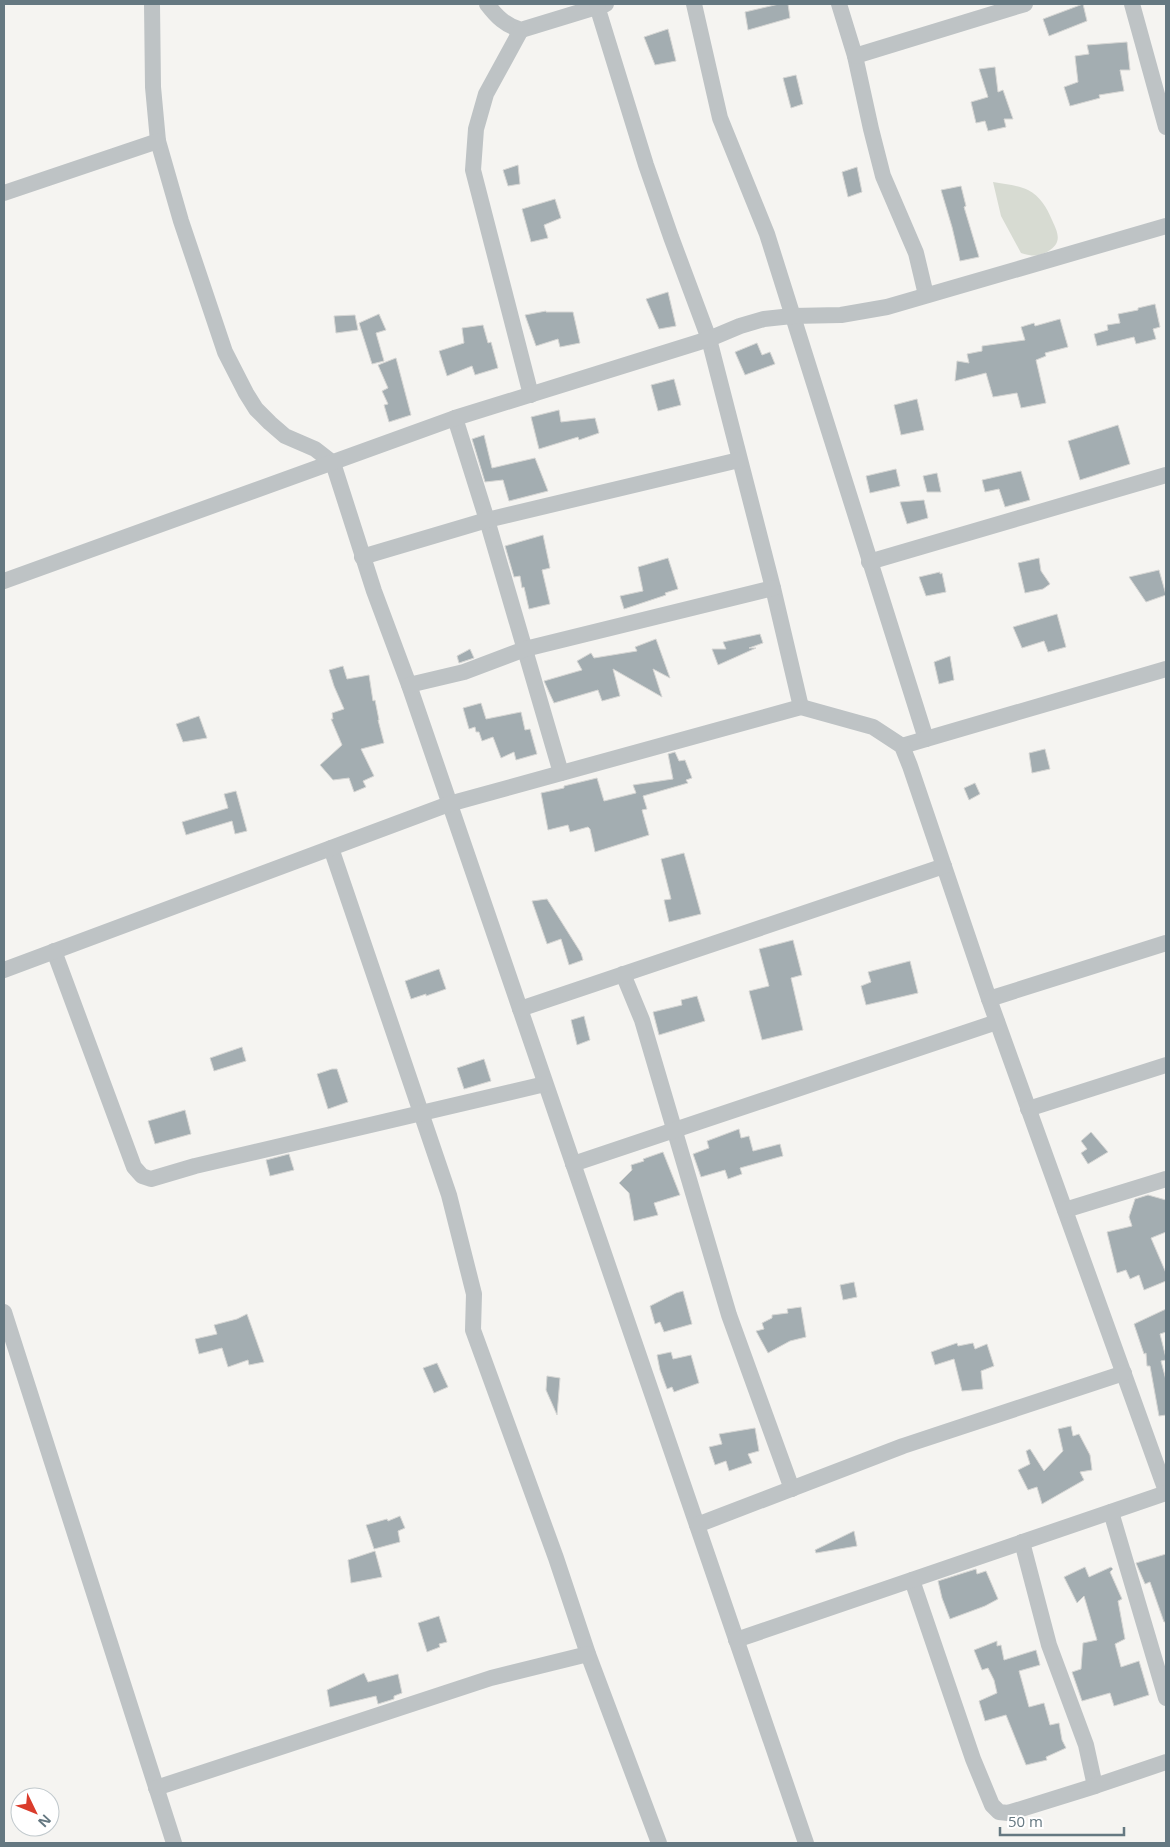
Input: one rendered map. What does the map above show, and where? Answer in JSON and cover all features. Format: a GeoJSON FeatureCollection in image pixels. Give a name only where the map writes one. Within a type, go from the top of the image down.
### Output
{"type":"FeatureCollection","features":[{"type":"Feature","properties":{"kind":"street"},"geometry":{"type":"LineString","coordinates":[[152,4],[153,88],[158,141],[181,221],[225,352],[256,409],[285,436],[315,449],[333,463],[362,557],[408,685],[806,1843]]}},
{"type":"Feature","properties":{"kind":"street"},"geometry":{"type":"LineString","coordinates":[[487,4],[509,26],[522,30],[602,5],[649,174],[683,272],[709,339],[773,588],[801,707]]}},
{"type":"Feature","properties":{"kind":"street"},"geometry":{"type":"LineString","coordinates":[[694,4],[720,118],[767,234],[926,739]]}},
{"type":"Feature","properties":{"kind":"street"},"geometry":{"type":"LineString","coordinates":[[839,4],[855,56],[883,176],[916,253],[926,295]]}},
{"type":"Feature","properties":{"kind":"street"},"geometry":{"type":"LineString","coordinates":[[855,56],[983,10],[1025,4]]}},
{"type":"Feature","properties":{"kind":"street"},"geometry":{"type":"LineString","coordinates":[[1132,4],[1166,127]]}},
{"type":"Feature","properties":{"kind":"street"},"geometry":{"type":"LineString","coordinates":[[522,30],[486,94],[476,129],[473,170],[531,395]]}},
{"type":"Feature","properties":{"kind":"street"},"geometry":{"type":"LineString","coordinates":[[4,193],[158,141]]}},
{"type":"Feature","properties":{"kind":"street"},"geometry":{"type":"LineString","coordinates":[[4,581],[455,418],[709,339],[740,326],[764,319],[792,316],[841,315],[887,306],[1166,226]]}},
{"type":"Feature","properties":{"kind":"street"},"geometry":{"type":"LineString","coordinates":[[455,418],[561,772]]}},
{"type":"Feature","properties":{"kind":"street"},"geometry":{"type":"LineString","coordinates":[[362,557],[487,520],[739,460]]}},
{"type":"Feature","properties":{"kind":"street"},"geometry":{"type":"LineString","coordinates":[[869,562],[1166,475]]}},
{"type":"Feature","properties":{"kind":"street"},"geometry":{"type":"LineString","coordinates":[[408,685],[464,672],[525,649],[773,588]]}},
{"type":"Feature","properties":{"kind":"street"},"geometry":{"type":"LineString","coordinates":[[902,746],[1166,669]]}},
{"type":"Feature","properties":{"kind":"street"},"geometry":{"type":"LineString","coordinates":[[4,970],[449,804],[801,707],[872,727],[902,746],[989,1000],[1124,1373],[1159,1451],[1166,1492],[736,1640]]}},
{"type":"Feature","properties":{"kind":"street"},"geometry":{"type":"LineString","coordinates":[[331,848],[449,1195],[474,1294],[473,1330],[556,1558],[588,1654],[659,1843]]}},
{"type":"Feature","properties":{"kind":"street"},"geometry":{"type":"LineString","coordinates":[[520,1010],[944,866]]}},
{"type":"Feature","properties":{"kind":"street"},"geometry":{"type":"LineString","coordinates":[[989,1000],[1166,943]]}},
{"type":"Feature","properties":{"kind":"street"},"geometry":{"type":"LineString","coordinates":[[54,951],[134,1167],[142,1176],[151,1178],[545,1084]]}},
{"type":"Feature","properties":{"kind":"street"},"geometry":{"type":"LineString","coordinates":[[623,974],[642,1020],[729,1315],[792,1489]]}},
{"type":"Feature","properties":{"kind":"street"},"geometry":{"type":"LineString","coordinates":[[573,1164],[997,1022]]}},
{"type":"Feature","properties":{"kind":"street"},"geometry":{"type":"LineString","coordinates":[[1028,1109],[1166,1065]]}},
{"type":"Feature","properties":{"kind":"street"},"geometry":{"type":"LineString","coordinates":[[1065,1210],[1166,1179]]}},
{"type":"Feature","properties":{"kind":"street"},"geometry":{"type":"LineString","coordinates":[[4,1312],[174,1843]]}},
{"type":"Feature","properties":{"kind":"street"},"geometry":{"type":"LineString","coordinates":[[697,1526],[903,1446],[1124,1373]]}},
{"type":"Feature","properties":{"kind":"street"},"geometry":{"type":"LineString","coordinates":[[1111,1512],[1166,1698]]}},
{"type":"Feature","properties":{"kind":"street"},"geometry":{"type":"LineString","coordinates":[[1022,1542],[1049,1645],[1086,1745],[1095,1786]]}},
{"type":"Feature","properties":{"kind":"street"},"geometry":{"type":"LineString","coordinates":[[912,1580],[973,1759],[992,1805],[999,1812],[1008,1813],[1166,1762]]}},
{"type":"Feature","properties":{"kind":"street"},"geometry":{"type":"LineString","coordinates":[[156,1788],[491,1678],[588,1654]]}},
{"type":"Feature","properties":{"kind":"shaded area"},"geometry":{"type":"Polygon","coordinates":[[[993,182],[1024,188],[1040,199],[1048,211],[1057,233],[1058,238],[1052,249],[1037,255],[1021,253],[1001,216],[993,182]]]}},
{"type":"Feature","properties":{"kind":"building"},"geometry":{"type":"Polygon","coordinates":[[[779,4],[788,4],[790,18],[748,30],[745,12],[779,4]]]}},
{"type":"Feature","properties":{"kind":"building"},"geometry":{"type":"Polygon","coordinates":[[[1083,4],[1087,21],[1049,36],[1043,19],[1083,4]]]}},
{"type":"Feature","properties":{"kind":"building"},"geometry":{"type":"Polygon","coordinates":[[[668,29],[676,61],[655,65],[644,37],[668,29]]]}},
{"type":"Feature","properties":{"kind":"building"},"geometry":{"type":"Polygon","coordinates":[[[1127,42],[1130,70],[1120,70],[1124,91],[1099,95],[1100,98],[1070,106],[1064,87],[1078,82],[1075,56],[1089,54],[1087,45],[1127,42]]]}},
{"type":"Feature","properties":{"kind":"building"},"geometry":{"type":"Polygon","coordinates":[[[995,67],[998,92],[1003,90],[1013,119],[1004,119],[1006,127],[988,131],[985,121],[976,123],[971,102],[988,97],[979,69],[995,67]]]}},
{"type":"Feature","properties":{"kind":"building"},"geometry":{"type":"Polygon","coordinates":[[[796,75],[803,104],[791,108],[783,78],[796,75]]]}},
{"type":"Feature","properties":{"kind":"building"},"geometry":{"type":"Polygon","coordinates":[[[518,165],[520,184],[508,186],[503,170],[518,165]]]}},
{"type":"Feature","properties":{"kind":"building"},"geometry":{"type":"Polygon","coordinates":[[[857,167],[862,192],[848,197],[842,172],[857,167]]]}},
{"type":"Feature","properties":{"kind":"building"},"geometry":{"type":"Polygon","coordinates":[[[961,186],[966,206],[964,207],[979,257],[960,261],[941,190],[961,186]]]}},
{"type":"Feature","properties":{"kind":"building"},"geometry":{"type":"Polygon","coordinates":[[[555,199],[561,218],[544,225],[548,238],[531,242],[522,209],[555,199]]]}},
{"type":"Feature","properties":{"kind":"building"},"geometry":{"type":"Polygon","coordinates":[[[668,292],[676,326],[659,329],[646,299],[668,292]]]}},
{"type":"Feature","properties":{"kind":"building"},"geometry":{"type":"Polygon","coordinates":[[[1155,304],[1160,327],[1153,329],[1156,339],[1136,344],[1134,337],[1097,346],[1094,334],[1108,330],[1107,325],[1120,323],[1118,314],[1155,304]]]}},
{"type":"Feature","properties":{"kind":"building"},"geometry":{"type":"Polygon","coordinates":[[[546,311],[573,312],[580,343],[560,347],[558,339],[536,346],[525,315],[546,311]]]}},
{"type":"Feature","properties":{"kind":"building"},"geometry":{"type":"Polygon","coordinates":[[[379,314],[386,330],[376,333],[384,361],[372,364],[359,323],[379,314]]]}},
{"type":"Feature","properties":{"kind":"building"},"geometry":{"type":"Polygon","coordinates":[[[355,315],[358,330],[336,333],[334,316],[355,315]]]}},
{"type":"Feature","properties":{"kind":"building"},"geometry":{"type":"Polygon","coordinates":[[[1060,319],[1068,347],[1045,353],[1046,356],[1036,360],[1046,403],[1021,408],[1017,393],[993,397],[986,373],[955,381],[957,361],[969,363],[967,354],[982,351],[982,346],[1025,340],[1021,327],[1034,323],[1035,326],[1060,319]]]}},
{"type":"Feature","properties":{"kind":"building"},"geometry":{"type":"Polygon","coordinates":[[[483,325],[488,343],[491,342],[498,368],[475,375],[472,366],[447,376],[439,351],[464,343],[462,328],[483,325]]]}},
{"type":"Feature","properties":{"kind":"building"},"geometry":{"type":"Polygon","coordinates":[[[757,343],[762,355],[770,352],[775,364],[745,375],[735,352],[757,343]]]}},
{"type":"Feature","properties":{"kind":"building"},"geometry":{"type":"Polygon","coordinates":[[[396,358],[411,415],[389,422],[384,405],[388,404],[382,391],[388,388],[378,365],[396,358]]]}},
{"type":"Feature","properties":{"kind":"building"},"geometry":{"type":"Polygon","coordinates":[[[674,379],[681,405],[658,411],[651,385],[674,379]]]}},
{"type":"Feature","properties":{"kind":"building"},"geometry":{"type":"Polygon","coordinates":[[[917,399],[924,430],[901,435],[894,405],[917,399]]]}},
{"type":"Feature","properties":{"kind":"building"},"geometry":{"type":"Polygon","coordinates":[[[559,410],[561,422],[595,418],[599,433],[579,440],[578,437],[539,449],[531,417],[559,410]]]}},
{"type":"Feature","properties":{"kind":"building"},"geometry":{"type":"Polygon","coordinates":[[[1118,425],[1130,464],[1080,480],[1068,441],[1118,425]]]}},
{"type":"Feature","properties":{"kind":"building"},"geometry":{"type":"Polygon","coordinates":[[[484,435],[492,468],[535,458],[548,491],[509,501],[503,480],[485,482],[472,439],[484,435]]]}},
{"type":"Feature","properties":{"kind":"building"},"geometry":{"type":"Polygon","coordinates":[[[896,469],[900,486],[870,493],[866,476],[896,469]]]}},
{"type":"Feature","properties":{"kind":"building"},"geometry":{"type":"Polygon","coordinates":[[[1021,471],[1030,500],[1005,507],[999,489],[985,492],[982,480],[1021,471]]]}},
{"type":"Feature","properties":{"kind":"building"},"geometry":{"type":"Polygon","coordinates":[[[937,473],[941,492],[927,492],[923,476],[937,473]]]}},
{"type":"Feature","properties":{"kind":"building"},"geometry":{"type":"Polygon","coordinates":[[[924,500],[928,518],[907,524],[900,502],[924,500]]]}},
{"type":"Feature","properties":{"kind":"building"},"geometry":{"type":"Polygon","coordinates":[[[543,535],[550,568],[542,570],[550,604],[529,609],[520,576],[514,577],[505,546],[543,535]]]}},
{"type":"Feature","properties":{"kind":"building"},"geometry":{"type":"Polygon","coordinates":[[[668,558],[678,589],[624,609],[620,596],[643,591],[638,567],[668,558]]]}},
{"type":"Feature","properties":{"kind":"building"},"geometry":{"type":"Polygon","coordinates":[[[1039,558],[1041,571],[1050,584],[1043,589],[1025,593],[1018,563],[1039,558]]]}},
{"type":"Feature","properties":{"kind":"building"},"geometry":{"type":"Polygon","coordinates":[[[1159,570],[1166,595],[1146,602],[1129,577],[1159,570]]]}},
{"type":"Feature","properties":{"kind":"building"},"geometry":{"type":"Polygon","coordinates":[[[940,572],[940,574],[942,573],[946,592],[926,596],[919,577],[940,572]]]}},
{"type":"Feature","properties":{"kind":"building"},"geometry":{"type":"Polygon","coordinates":[[[1057,614],[1066,647],[1048,652],[1044,641],[1022,648],[1013,627],[1057,614]]]}},
{"type":"Feature","properties":{"kind":"building"},"geometry":{"type":"Polygon","coordinates":[[[760,634],[763,643],[749,648],[756,648],[718,665],[712,649],[726,649],[723,642],[760,634]]]}},
{"type":"Feature","properties":{"kind":"building"},"geometry":{"type":"Polygon","coordinates":[[[656,639],[670,678],[653,669],[662,697],[613,669],[620,696],[602,701],[598,690],[554,703],[544,681],[582,670],[577,661],[591,653],[594,658],[637,651],[635,647],[656,639]]]}},
{"type":"Feature","properties":{"kind":"building"},"geometry":{"type":"Polygon","coordinates":[[[470,649],[474,658],[459,663],[457,656],[470,649]]]}},
{"type":"Feature","properties":{"kind":"building"},"geometry":{"type":"Polygon","coordinates":[[[950,656],[954,680],[939,684],[934,662],[950,656]]]}},
{"type":"Feature","properties":{"kind":"building"},"geometry":{"type":"Polygon","coordinates":[[[343,666],[347,679],[369,675],[373,701],[375,700],[384,743],[361,749],[374,776],[363,781],[366,787],[354,792],[349,778],[333,780],[320,765],[342,745],[331,719],[333,719],[332,713],[344,709],[329,670],[343,666]]]}},
{"type":"Feature","properties":{"kind":"building"},"geometry":{"type":"Polygon","coordinates":[[[481,703],[486,719],[521,712],[525,730],[530,729],[537,754],[516,760],[514,752],[501,758],[493,737],[482,741],[475,727],[469,729],[463,708],[481,703]]]}},
{"type":"Feature","properties":{"kind":"building"},"geometry":{"type":"Polygon","coordinates":[[[199,716],[207,738],[183,742],[176,724],[199,716]]]}},
{"type":"Feature","properties":{"kind":"building"},"geometry":{"type":"Polygon","coordinates":[[[1045,749],[1050,769],[1032,773],[1029,753],[1045,749]]]}},
{"type":"Feature","properties":{"kind":"building"},"geometry":{"type":"Polygon","coordinates":[[[675,752],[679,761],[685,760],[692,778],[686,780],[688,783],[643,796],[647,809],[642,810],[649,835],[595,852],[588,827],[570,832],[568,825],[548,830],[541,793],[597,778],[604,801],[636,793],[633,785],[673,779],[668,754],[675,752]]]}},
{"type":"Feature","properties":{"kind":"building"},"geometry":{"type":"Polygon","coordinates":[[[975,783],[980,794],[969,800],[964,788],[975,783]]]}},
{"type":"Feature","properties":{"kind":"building"},"geometry":{"type":"Polygon","coordinates":[[[236,791],[247,831],[235,834],[232,821],[186,835],[182,822],[228,808],[224,794],[236,791]]]}},
{"type":"Feature","properties":{"kind":"building"},"geometry":{"type":"Polygon","coordinates":[[[684,853],[701,914],[669,922],[664,900],[671,899],[661,859],[684,853]]]}},
{"type":"Feature","properties":{"kind":"building"},"geometry":{"type":"Polygon","coordinates":[[[547,899],[581,953],[583,960],[569,965],[561,939],[547,944],[532,901],[547,899]]]}},
{"type":"Feature","properties":{"kind":"building"},"geometry":{"type":"Polygon","coordinates":[[[793,940],[802,975],[791,978],[803,1030],[762,1040],[749,991],[769,986],[759,949],[793,940]]]}},
{"type":"Feature","properties":{"kind":"building"},"geometry":{"type":"Polygon","coordinates":[[[910,961],[918,993],[866,1005],[861,986],[871,982],[868,972],[910,961]]]}},
{"type":"Feature","properties":{"kind":"building"},"geometry":{"type":"Polygon","coordinates":[[[439,969],[446,989],[411,999],[405,981],[439,969]]]}},
{"type":"Feature","properties":{"kind":"building"},"geometry":{"type":"Polygon","coordinates":[[[697,996],[705,1021],[659,1035],[653,1012],[682,1005],[681,1000],[697,996]]]}},
{"type":"Feature","properties":{"kind":"building"},"geometry":{"type":"Polygon","coordinates":[[[584,1016],[590,1040],[577,1045],[571,1020],[584,1016]]]}},
{"type":"Feature","properties":{"kind":"building"},"geometry":{"type":"Polygon","coordinates":[[[242,1047],[246,1061],[214,1071],[210,1058],[242,1047]]]}},
{"type":"Feature","properties":{"kind":"building"},"geometry":{"type":"Polygon","coordinates":[[[484,1059],[491,1081],[464,1089],[457,1068],[484,1059]]]}},
{"type":"Feature","properties":{"kind":"building"},"geometry":{"type":"Polygon","coordinates":[[[337,1069],[348,1102],[328,1109],[317,1074],[337,1069]]]}},
{"type":"Feature","properties":{"kind":"building"},"geometry":{"type":"Polygon","coordinates":[[[185,1110],[191,1134],[155,1144],[148,1121],[185,1110]]]}},
{"type":"Feature","properties":{"kind":"building"},"geometry":{"type":"Polygon","coordinates":[[[739,1129],[741,1138],[749,1136],[753,1151],[780,1144],[783,1156],[740,1168],[742,1174],[728,1179],[725,1170],[701,1177],[693,1154],[709,1148],[707,1141],[739,1129]]]}},
{"type":"Feature","properties":{"kind":"building"},"geometry":{"type":"Polygon","coordinates":[[[1091,1132],[1108,1152],[1088,1164],[1081,1153],[1087,1149],[1081,1141],[1091,1132]]]}},
{"type":"Feature","properties":{"kind":"building"},"geometry":{"type":"Polygon","coordinates":[[[663,1152],[680,1195],[654,1203],[658,1215],[634,1221],[629,1193],[619,1183],[632,1170],[631,1165],[663,1152]]]}},
{"type":"Feature","properties":{"kind":"building"},"geometry":{"type":"Polygon","coordinates":[[[289,1154],[294,1170],[270,1176],[266,1160],[289,1154]]]}},
{"type":"Feature","properties":{"kind":"building"},"geometry":{"type":"Polygon","coordinates":[[[1148,1195],[1166,1200],[1166,1232],[1151,1238],[1166,1273],[1166,1281],[1144,1290],[1139,1275],[1130,1279],[1126,1270],[1117,1273],[1107,1232],[1132,1226],[1129,1217],[1135,1199],[1148,1195]]]}},
{"type":"Feature","properties":{"kind":"building"},"geometry":{"type":"Polygon","coordinates":[[[854,1282],[857,1297],[843,1300],[840,1285],[854,1282]]]}},
{"type":"Feature","properties":{"kind":"building"},"geometry":{"type":"Polygon","coordinates":[[[683,1291],[692,1324],[664,1332],[660,1322],[655,1324],[650,1306],[683,1291]]]}},
{"type":"Feature","properties":{"kind":"building"},"geometry":{"type":"Polygon","coordinates":[[[801,1307],[806,1337],[790,1341],[768,1353],[756,1331],[764,1329],[762,1323],[772,1318],[772,1315],[788,1313],[787,1309],[801,1307]]]}},
{"type":"Feature","properties":{"kind":"building"},"geometry":{"type":"Polygon","coordinates":[[[1166,1309],[1166,1332],[1160,1334],[1166,1358],[1166,1360],[1161,1361],[1166,1380],[1166,1415],[1159,1416],[1150,1366],[1147,1366],[1146,1353],[1144,1354],[1134,1324],[1166,1309]]]}},
{"type":"Feature","properties":{"kind":"building"},"geometry":{"type":"Polygon","coordinates":[[[247,1314],[264,1362],[249,1365],[248,1360],[228,1367],[222,1348],[199,1354],[195,1339],[217,1334],[214,1325],[237,1319],[247,1314]]]}},
{"type":"Feature","properties":{"kind":"building"},"geometry":{"type":"Polygon","coordinates":[[[957,1343],[958,1346],[973,1343],[975,1349],[987,1344],[994,1366],[981,1371],[983,1389],[962,1391],[954,1359],[935,1365],[931,1352],[957,1343]]]}},
{"type":"Feature","properties":{"kind":"building"},"geometry":{"type":"Polygon","coordinates":[[[671,1352],[673,1359],[691,1355],[699,1383],[674,1392],[672,1387],[667,1389],[657,1355],[671,1352]]]}},
{"type":"Feature","properties":{"kind":"building"},"geometry":{"type":"Polygon","coordinates":[[[437,1363],[448,1387],[434,1393],[423,1368],[437,1363]]]}},
{"type":"Feature","properties":{"kind":"building"},"geometry":{"type":"Polygon","coordinates":[[[547,1376],[560,1378],[557,1415],[546,1390],[547,1376]]]}},
{"type":"Feature","properties":{"kind":"building"},"geometry":{"type":"Polygon","coordinates":[[[1071,1426],[1073,1436],[1079,1434],[1090,1455],[1092,1470],[1080,1472],[1084,1480],[1042,1504],[1037,1487],[1028,1490],[1018,1470],[1030,1464],[1026,1451],[1030,1449],[1044,1471],[1063,1451],[1058,1429],[1071,1426]]]}},
{"type":"Feature","properties":{"kind":"building"},"geometry":{"type":"Polygon","coordinates":[[[755,1428],[759,1451],[748,1454],[752,1463],[729,1471],[726,1461],[715,1465],[709,1447],[722,1444],[719,1434],[755,1428]]]}},
{"type":"Feature","properties":{"kind":"building"},"geometry":{"type":"Polygon","coordinates":[[[400,1516],[405,1528],[398,1531],[400,1542],[374,1549],[366,1525],[387,1519],[388,1521],[400,1516]]]}},
{"type":"Feature","properties":{"kind":"building"},"geometry":{"type":"Polygon","coordinates":[[[854,1531],[857,1546],[816,1553],[815,1550],[854,1531]]]}},
{"type":"Feature","properties":{"kind":"building"},"geometry":{"type":"Polygon","coordinates":[[[375,1551],[382,1577],[351,1583],[348,1560],[375,1551]]]}},
{"type":"Feature","properties":{"kind":"building"},"geometry":{"type":"Polygon","coordinates":[[[1166,1554],[1166,1622],[1164,1622],[1150,1582],[1145,1584],[1136,1563],[1166,1554]]]}},
{"type":"Feature","properties":{"kind":"building"},"geometry":{"type":"Polygon","coordinates":[[[1085,1567],[1089,1577],[1111,1567],[1113,1569],[1110,1572],[1122,1599],[1118,1601],[1125,1639],[1115,1644],[1121,1667],[1139,1661],[1149,1695],[1114,1706],[1110,1693],[1082,1701],[1072,1672],[1081,1669],[1083,1643],[1097,1640],[1084,1596],[1077,1603],[1064,1577],[1085,1567]]]}},
{"type":"Feature","properties":{"kind":"building"},"geometry":{"type":"Polygon","coordinates":[[[976,1569],[977,1574],[986,1571],[998,1599],[950,1619],[938,1581],[976,1569]]]}},
{"type":"Feature","properties":{"kind":"building"},"geometry":{"type":"Polygon","coordinates":[[[439,1616],[447,1642],[439,1644],[440,1647],[427,1652],[418,1623],[439,1616]]]}},
{"type":"Feature","properties":{"kind":"building"},"geometry":{"type":"Polygon","coordinates":[[[997,1641],[997,1646],[1001,1645],[1004,1660],[1036,1650],[1040,1665],[1019,1671],[1029,1707],[1044,1703],[1050,1725],[1059,1723],[1062,1740],[1066,1748],[1046,1757],[1047,1760],[1026,1765],[1006,1715],[985,1721],[979,1701],[997,1693],[994,1680],[988,1668],[982,1670],[974,1650],[997,1641]]]}},
{"type":"Feature","properties":{"kind":"building"},"geometry":{"type":"Polygon","coordinates":[[[364,1673],[368,1682],[398,1674],[402,1693],[394,1696],[394,1699],[378,1704],[376,1696],[330,1707],[327,1690],[364,1673]]]}}]}
